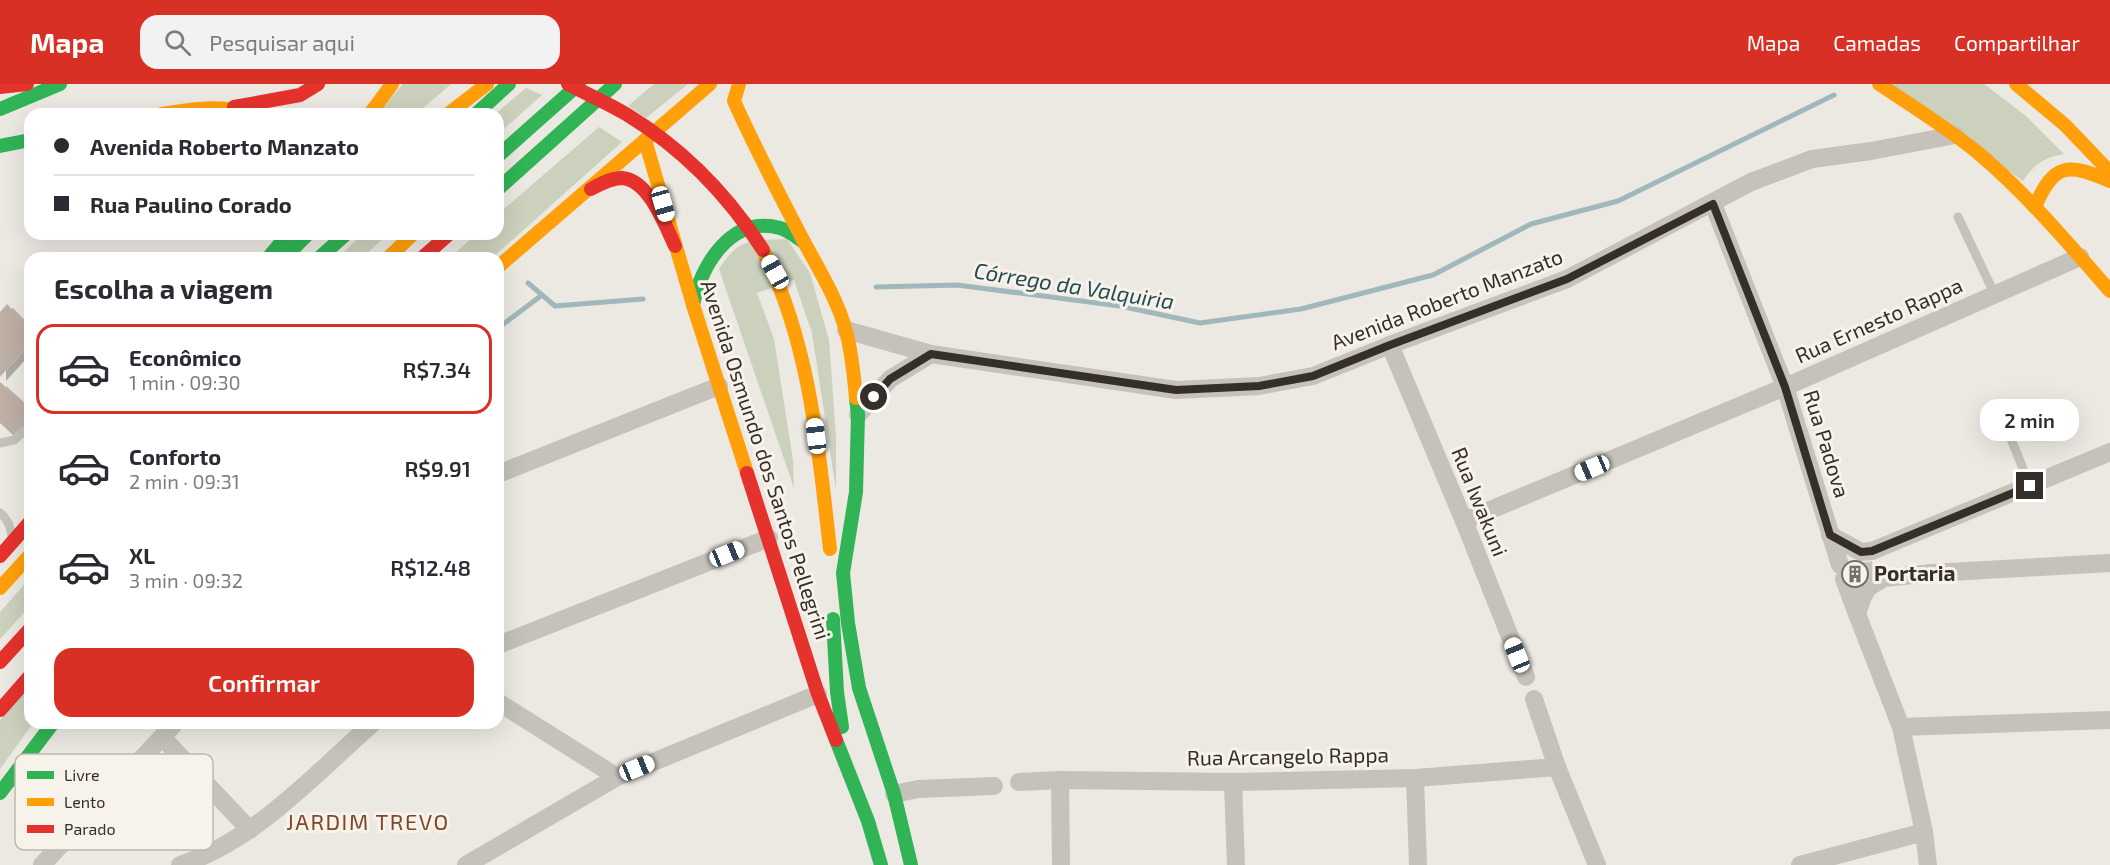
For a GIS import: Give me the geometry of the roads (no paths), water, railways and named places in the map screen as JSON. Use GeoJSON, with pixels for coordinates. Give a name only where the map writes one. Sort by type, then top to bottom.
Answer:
{"type":"FeatureCollection","features":[{"type":"Feature","properties":{"kind":"main road"},"geometry":{"type":"LineString","coordinates":[[0,87],[27,84]]}},
{"type":"Feature","properties":{"kind":"main road"},"geometry":{"type":"LineString","coordinates":[[0,109],[60,84]]}},
{"type":"Feature","properties":{"kind":"main road"},"geometry":{"type":"LineString","coordinates":[[204,108],[234,107],[300,95],[318,84]]}},
{"type":"Feature","properties":{"kind":"main road"},"geometry":{"type":"LineString","coordinates":[[374,108],[392,84]]}},
{"type":"Feature","properties":{"kind":"main road"},"geometry":{"type":"LineString","coordinates":[[456,108],[487,84]]}},
{"type":"Feature","properties":{"kind":"main road"},"geometry":{"type":"LineString","coordinates":[[483,108],[509,84]]}},
{"type":"Feature","properties":{"kind":"main road"},"geometry":{"type":"LineString","coordinates":[[568,84],[630,117],[687,160],[727,200],[759,243],[788,303],[802,351],[814,414],[830,549]]}},
{"type":"Feature","properties":{"kind":"main road"},"geometry":{"type":"LineString","coordinates":[[504,151],[579,84]]}},
{"type":"Feature","properties":{"kind":"main road"},"geometry":{"type":"LineString","coordinates":[[504,184],[615,84]]}},
{"type":"Feature","properties":{"kind":"main road"},"geometry":{"type":"LineString","coordinates":[[504,262],[711,84]]}},
{"type":"Feature","properties":{"kind":"main road","name":"Avenida Osmundo dos Santos Pellegrini"},"geometry":{"type":"LineString","coordinates":[[739,84],[734,101],[804,242],[830,287],[846,330],[854,371],[858,415],[856,492],[843,573],[848,623],[859,688],[894,794],[912,865]]}},
{"type":"Feature","properties":{"kind":"main road"},"geometry":{"type":"LineString","coordinates":[[1879,84],[1955,135],[1995,168],[2035,207],[2110,291]]}},
{"type":"Feature","properties":{"kind":"main road"},"geometry":{"type":"LineString","coordinates":[[2016,84],[2053,113],[2084,142],[2110,172]]}},
{"type":"Feature","properties":{"kind":"main road","name":"Avenida Osmundo dos Santos Pellegrini"},"geometry":{"type":"LineString","coordinates":[[645,140],[693,304],[818,694],[868,821],[881,865]]}},
{"type":"Feature","properties":{"kind":"main road"},"geometry":{"type":"LineString","coordinates":[[0,147],[24,141]]}},
{"type":"Feature","properties":{"kind":"main road"},"geometry":{"type":"LineString","coordinates":[[2035,207],[2048,179],[2062,170],[2073,168],[2083,170],[2110,181]]}},
{"type":"Feature","properties":{"kind":"main road"},"geometry":{"type":"LineString","coordinates":[[582,194],[609,181],[625,178],[638,183],[650,197],[675,246]]}},
{"type":"Feature","properties":{"kind":"main road"},"geometry":{"type":"LineString","coordinates":[[693,304],[703,268],[733,235],[762,226],[781,228],[804,242]]}},
{"type":"Feature","properties":{"kind":"main road"},"geometry":{"type":"LineString","coordinates":[[273,252],[283,240]]}},
{"type":"Feature","properties":{"kind":"main road"},"geometry":{"type":"LineString","coordinates":[[291,252],[302,240]]}},
{"type":"Feature","properties":{"kind":"main road"},"geometry":{"type":"LineString","coordinates":[[326,252],[339,240]]}},
{"type":"Feature","properties":{"kind":"main road"},"geometry":{"type":"LineString","coordinates":[[394,252],[407,240]]}},
{"type":"Feature","properties":{"kind":"main road"},"geometry":{"type":"LineString","coordinates":[[428,252],[442,240]]}},
{"type":"Feature","properties":{"kind":"main road"},"geometry":{"type":"LineString","coordinates":[[0,556],[24,529]]}},
{"type":"Feature","properties":{"kind":"main road","name":"Avenida Osmundo dos Santos Pellegrini"},"geometry":{"type":"LineString","coordinates":[[830,549],[848,623]]}},
{"type":"Feature","properties":{"kind":"main road","name":"Avenida Osmundo dos Santos Pellegrini"},"geometry":{"type":"LineString","coordinates":[[830,549],[837,692],[855,789]]}},
{"type":"Feature","properties":{"kind":"main road"},"geometry":{"type":"LineString","coordinates":[[0,588],[24,562]]}},
{"type":"Feature","properties":{"kind":"main road"},"geometry":{"type":"LineString","coordinates":[[0,662],[24,635]]}},
{"type":"Feature","properties":{"kind":"main road"},"geometry":{"type":"LineString","coordinates":[[0,710],[24,683]]}},
{"type":"Feature","properties":{"kind":"main road"},"geometry":{"type":"LineString","coordinates":[[30,754],[48,729]]}},
{"type":"Feature","properties":{"kind":"main road"},"geometry":{"type":"LineString","coordinates":[[0,793],[15,773]]}},
{"type":"Feature","properties":{"kind":"street","name":"Avenida Roberto Manzato"},"geometry":{"type":"LineString","coordinates":[[846,330],[931,354],[1176,390],[1259,386],[1313,376],[1567,279],[1751,182],[1812,159],[1871,151],[1955,135]]}},
{"type":"Feature","properties":{"kind":"street","name":"Rua Padova"},"geometry":{"type":"LineString","coordinates":[[1713,204],[1785,387],[1842,572],[1901,727],[1924,832],[1928,865]]}},
{"type":"Feature","properties":{"kind":"street","name":"Rua Ernesto Rappa"},"geometry":{"type":"LineString","coordinates":[[1464,521],[1785,387],[2080,257]]}},
{"type":"Feature","properties":{"kind":"street","name":"Rua Iwakuni"},"geometry":{"type":"LineString","coordinates":[[1390,345],[1526,677]]}},
{"type":"Feature","properties":{"kind":"street"},"geometry":{"type":"LineString","coordinates":[[858,415],[890,379],[931,354]]}},
{"type":"Feature","properties":{"kind":"street"},"geometry":{"type":"LineString","coordinates":[[504,472],[719,387]]}},
{"type":"Feature","properties":{"kind":"street"},"geometry":{"type":"LineString","coordinates":[[1857,614],[1868,572],[1881,549],[2110,452]]}},
{"type":"Feature","properties":{"kind":"street"},"geometry":{"type":"LineString","coordinates":[[1830,535],[1868,572],[1932,573],[2110,563]]}},
{"type":"Feature","properties":{"kind":"street"},"geometry":{"type":"LineString","coordinates":[[504,643],[769,538]]}},
{"type":"Feature","properties":{"kind":"street"},"geometry":{"type":"LineString","coordinates":[[466,865],[617,777],[818,694]]}},
{"type":"Feature","properties":{"kind":"street"},"geometry":{"type":"LineString","coordinates":[[1534,699],[1557,767],[1598,865]]}},
{"type":"Feature","properties":{"kind":"street"},"geometry":{"type":"LineString","coordinates":[[504,706],[617,777]]}},
{"type":"Feature","properties":{"kind":"street"},"geometry":{"type":"LineString","coordinates":[[1901,727],[2110,720]]}},
{"type":"Feature","properties":{"kind":"street"},"geometry":{"type":"LineString","coordinates":[[146,754],[169,729]]}},
{"type":"Feature","properties":{"kind":"street"},"geometry":{"type":"LineString","coordinates":[[180,865],[201,858],[250,830],[366,729]]}},
{"type":"Feature","properties":{"kind":"street"},"geometry":{"type":"LineString","coordinates":[[162,737],[178,754]]}},
{"type":"Feature","properties":{"kind":"street","name":"Rua Arcangelo Rappa"},"geometry":{"type":"LineString","coordinates":[[1019,782],[1060,780],[1233,782],[1415,778],[1557,767]]}},
{"type":"Feature","properties":{"kind":"street"},"geometry":{"type":"LineString","coordinates":[[1415,778],[1418,865]]}},
{"type":"Feature","properties":{"kind":"street"},"geometry":{"type":"LineString","coordinates":[[1060,780],[1061,865]]}},
{"type":"Feature","properties":{"kind":"street"},"geometry":{"type":"LineString","coordinates":[[1233,782],[1236,865]]}},
{"type":"Feature","properties":{"kind":"street"},"geometry":{"type":"LineString","coordinates":[[894,794],[918,789],[994,786]]}},
{"type":"Feature","properties":{"kind":"street"},"geometry":{"type":"LineString","coordinates":[[213,791],[250,830]]}},
{"type":"Feature","properties":{"kind":"street"},"geometry":{"type":"LineString","coordinates":[[1800,865],[1924,832]]}},
{"type":"Feature","properties":{"kind":"street"},"geometry":{"type":"LineString","coordinates":[[42,865],[56,850]]}},
{"type":"Feature","properties":{"kind":"lane"},"geometry":{"type":"LineString","coordinates":[[1959,217],[1995,294]]}},
{"type":"Feature","properties":{"kind":"lane"},"geometry":{"type":"LineString","coordinates":[[2001,414],[2030,486]]}},
{"type":"Feature","properties":{"kind":"lane"},"geometry":{"type":"LineString","coordinates":[[0,443],[14,440],[24,431]]}},
{"type":"Feature","properties":{"kind":"lane"},"geometry":{"type":"LineString","coordinates":[[0,513],[5,517],[11,530],[12,543]]}},
{"type":"Feature","properties":{"kind":"waterway","name":"Córrego da Valquiria"},"geometry":{"type":"LineString","coordinates":[[876,287],[957,285],[1120,306],[1200,323],[1301,309],[1433,275],[1531,224],[1618,201],[1834,95]]}},
{"type":"Feature","properties":{"kind":"waterway","name":"Córrego da Valquiria"},"geometry":{"type":"LineString","coordinates":[[528,283],[555,306],[643,299]]}},
{"type":"Feature","properties":{"kind":"waterway"},"geometry":{"type":"LineString","coordinates":[[504,324],[542,295]]}},
{"type":"Feature","properties":{"kind":"tunnel"},"geometry":{"type":"LineString","coordinates":[[1863,563],[1866,578]]}},
{"type":"Feature","properties":{"kind":"place","name":"Portaria"},"geometry":{"type":"Point","coordinates":[1855,574]}},
{"type":"Feature","properties":{"kind":"district","name":"JARDIM TREVO"},"geometry":{"type":"Point","coordinates":[368,822]}}]}
